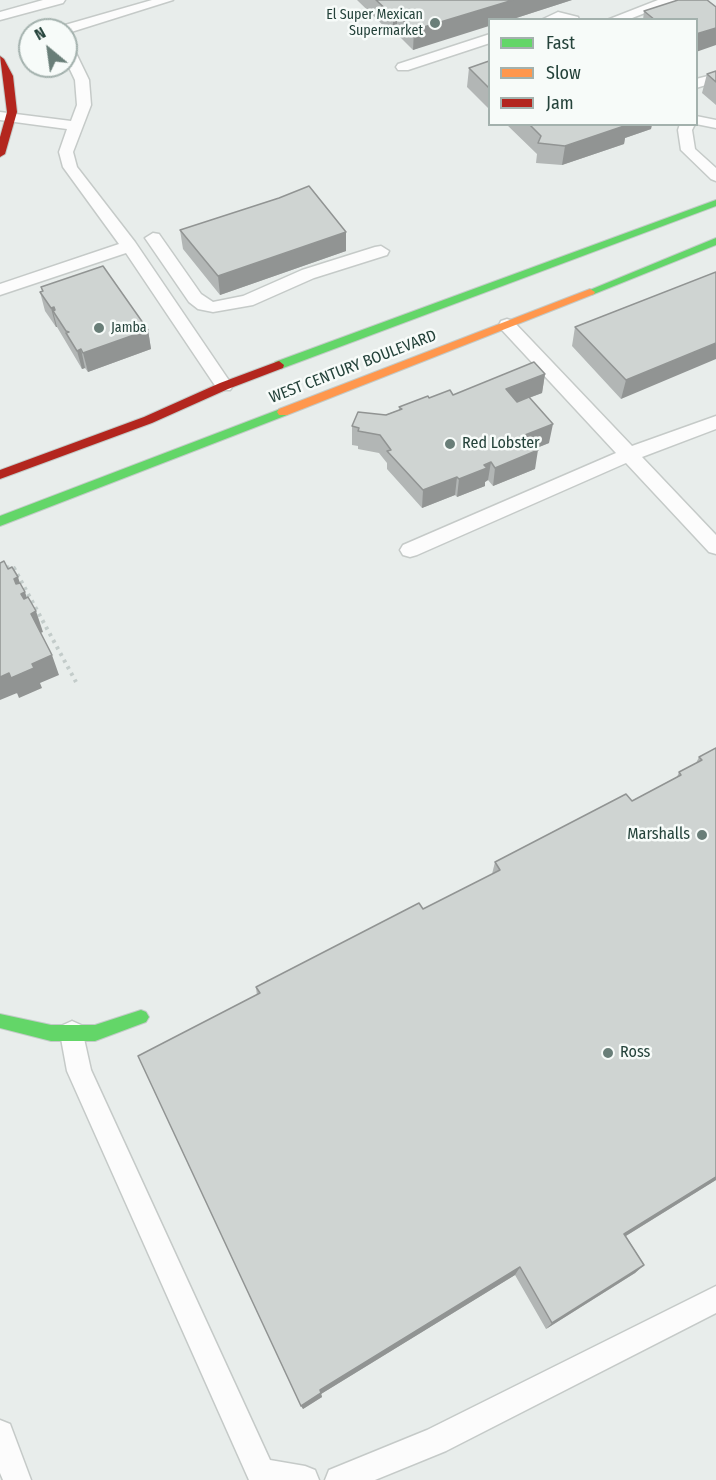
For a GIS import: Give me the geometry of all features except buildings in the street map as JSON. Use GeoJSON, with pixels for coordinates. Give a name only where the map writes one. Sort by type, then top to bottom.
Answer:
{"type":"FeatureCollection","features":[{"type":"Feature","properties":{"kind":"main road"},"geometry":{"type":"LineString","coordinates":[[0,59],[8,76],[6,117],[0,154]]}},
{"type":"Feature","properties":{"kind":"main road","name":"WEST CENTURY BOULEVARD"},"geometry":{"type":"LineString","coordinates":[[0,475],[147,420],[224,386],[716,203]]}},
{"type":"Feature","properties":{"kind":"main road","name":"WEST CENTURY BOULEVARD"},"geometry":{"type":"LineString","coordinates":[[0,521],[507,326],[716,241]]}},
{"type":"Feature","properties":{"kind":"main road"},"geometry":{"type":"LineString","coordinates":[[0,1021],[51,1033],[96,1033],[141,1017]]}},
{"type":"Feature","properties":{"kind":"lane"},"geometry":{"type":"LineString","coordinates":[[0,16],[58,0]]}},
{"type":"Feature","properties":{"kind":"lane"},"geometry":{"type":"LineString","coordinates":[[78,26],[166,0]]}},
{"type":"Feature","properties":{"kind":"lane"},"geometry":{"type":"LineString","coordinates":[[619,18],[671,0]]}},
{"type":"Feature","properties":{"kind":"lane"},"geometry":{"type":"LineString","coordinates":[[403,67],[488,39]]}},
{"type":"Feature","properties":{"kind":"lane"},"geometry":{"type":"LineString","coordinates":[[459,48],[488,56]]}},
{"type":"Feature","properties":{"kind":"lane"},"geometry":{"type":"LineString","coordinates":[[78,72],[82,80],[84,105],[66,152],[70,167],[129,246],[224,386]]}},
{"type":"Feature","properties":{"kind":"lane"},"geometry":{"type":"LineString","coordinates":[[698,83],[716,78]]}},
{"type":"Feature","properties":{"kind":"lane"},"geometry":{"type":"LineString","coordinates":[[6,117],[76,126]]}},
{"type":"Feature","properties":{"kind":"lane"},"geometry":{"type":"LineString","coordinates":[[698,125],[716,124]]}},
{"type":"Feature","properties":{"kind":"lane"},"geometry":{"type":"LineString","coordinates":[[686,126],[688,150],[716,176]]}},
{"type":"Feature","properties":{"kind":"lane"},"geometry":{"type":"LineString","coordinates":[[153,238],[195,298],[204,305],[213,307],[247,301],[308,274],[381,251]]}},
{"type":"Feature","properties":{"kind":"lane"},"geometry":{"type":"LineString","coordinates":[[0,290],[129,246]]}},
{"type":"Feature","properties":{"kind":"lane"},"geometry":{"type":"LineString","coordinates":[[507,326],[716,547]]}},
{"type":"Feature","properties":{"kind":"lane"},"geometry":{"type":"LineString","coordinates":[[411,550],[628,454],[716,422]]}},
{"type":"Feature","properties":{"kind":"lane"},"geometry":{"type":"LineString","coordinates":[[72,1033],[79,1071],[261,1473],[305,1480]]}},
{"type":"Feature","properties":{"kind":"lane"},"geometry":{"type":"LineString","coordinates":[[339,1480],[436,1441],[716,1299]]}},
{"type":"Feature","properties":{"kind":"lane"},"geometry":{"type":"LineString","coordinates":[[0,1434],[17,1480]]}},
{"type":"Feature","properties":{"kind":"path"},"geometry":{"type":"LineString","coordinates":[[0,571],[5,567],[14,568],[76,681]]}},
{"type":"Feature","properties":{"kind":"traffic: fast"},"geometry":{"type":"LineString","coordinates":[[279,365],[716,203]]}},
{"type":"Feature","properties":{"kind":"traffic: fast"},"geometry":{"type":"LineString","coordinates":[[590,292],[716,241]]}},
{"type":"Feature","properties":{"kind":"traffic: fast"},"geometry":{"type":"LineString","coordinates":[[0,521],[283,412]]}},
{"type":"Feature","properties":{"kind":"traffic: fast"},"geometry":{"type":"LineString","coordinates":[[0,1021],[51,1033],[95,1033],[141,1017]]}},
{"type":"Feature","properties":{"kind":"traffic: slow"},"geometry":{"type":"LineString","coordinates":[[283,412],[590,292]]}},
{"type":"Feature","properties":{"kind":"traffic: jam"},"geometry":{"type":"LineString","coordinates":[[0,59],[8,76],[12,112],[0,154]]}},
{"type":"Feature","properties":{"kind":"traffic: jam"},"geometry":{"type":"LineString","coordinates":[[0,475],[148,420],[224,386],[279,365]]}},
{"type":"Feature","properties":{"kind":"place","name":"El Super Mexican Supermarket"},"geometry":{"type":"Point","coordinates":[435,23]}},
{"type":"Feature","properties":{"kind":"place","name":"Jamba"},"geometry":{"type":"Point","coordinates":[99,328]}},
{"type":"Feature","properties":{"kind":"place","name":"Red Lobster"},"geometry":{"type":"Point","coordinates":[450,444]}},
{"type":"Feature","properties":{"kind":"place","name":"Marshalls"},"geometry":{"type":"Point","coordinates":[702,835]}},
{"type":"Feature","properties":{"kind":"place","name":"Ross"},"geometry":{"type":"Point","coordinates":[608,1053]}}]}
